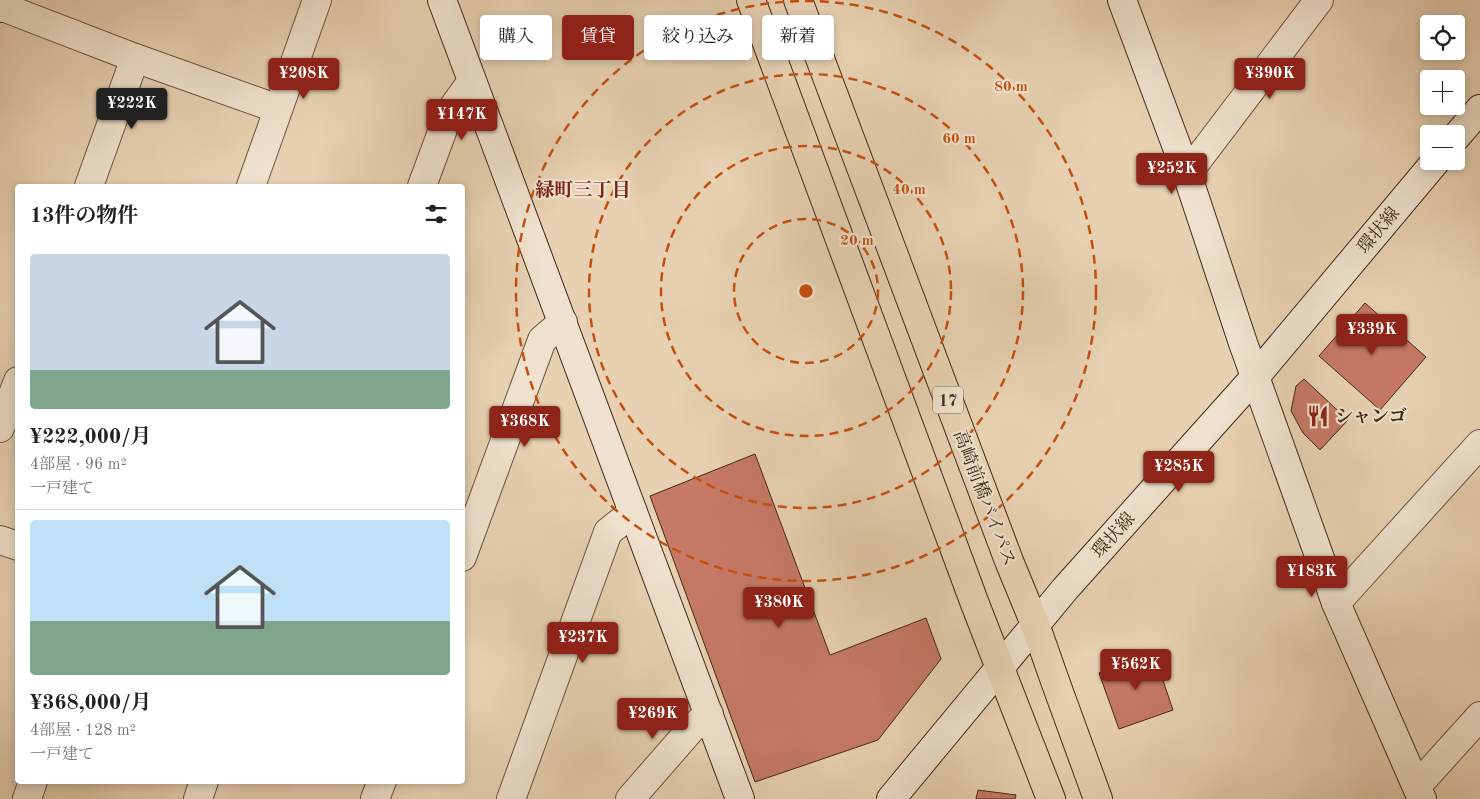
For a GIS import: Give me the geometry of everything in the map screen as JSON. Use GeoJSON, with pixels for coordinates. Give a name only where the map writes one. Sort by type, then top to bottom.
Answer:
{"type":"FeatureCollection","features":[{"type":"Feature","properties":{"kind":"highway"},"geometry":{"type":"LineString","coordinates":[[751,0],[999,668],[1021,719],[1051,799]]}},
{"type":"Feature","properties":{"kind":"highway","name":"高崎前橋バイパス"},"geometry":{"type":"LineString","coordinates":[[798,0],[1002,543],[1035,624],[1098,799]]}},
{"type":"Feature","properties":{"kind":"street"},"geometry":{"type":"LineString","coordinates":[[251,184],[317,0]]}},
{"type":"Feature","properties":{"kind":"street"},"geometry":{"type":"LineString","coordinates":[[442,0],[740,799]]}},
{"type":"Feature","properties":{"kind":"street"},"geometry":{"type":"LineString","coordinates":[[1122,0],[1187,174],[1255,376],[1336,603],[1419,792],[1480,716]]}},
{"type":"Feature","properties":{"kind":"street"},"geometry":{"type":"LineString","coordinates":[[1187,174],[1319,0]]}},
{"type":"Feature","properties":{"kind":"street"},"geometry":{"type":"LineString","coordinates":[[2,8],[278,109]]}},
{"type":"Feature","properties":{"kind":"street"},"geometry":{"type":"LineString","coordinates":[[90,184],[135,58]]}},
{"type":"Feature","properties":{"kind":"street"},"geometry":{"type":"LineString","coordinates":[[423,184],[449,113],[472,81]]}},
{"type":"Feature","properties":{"kind":"street"},"geometry":{"type":"LineString","coordinates":[[1465,126],[1480,109]]}},
{"type":"Feature","properties":{"kind":"street","name":"環状線"},"geometry":{"type":"LineString","coordinates":[[891,799],[1035,624],[1255,376],[1428,170]]}},
{"type":"Feature","properties":{"kind":"street"},"geometry":{"type":"LineString","coordinates":[[465,549],[542,340],[563,322]]}},
{"type":"Feature","properties":{"kind":"street"},"geometry":{"type":"LineString","coordinates":[[0,428],[15,389]]}},
{"type":"Feature","properties":{"kind":"street"},"geometry":{"type":"LineString","coordinates":[[1336,603],[1480,444]]}},
{"type":"Feature","properties":{"kind":"street"},"geometry":{"type":"LineString","coordinates":[[511,799],[608,532],[633,512]]}},
{"type":"Feature","properties":{"kind":"street"},"geometry":{"type":"LineString","coordinates":[[0,540],[15,545]]}},
{"type":"Feature","properties":{"kind":"street"},"geometry":{"type":"LineString","coordinates":[[630,799],[692,728],[708,714]]}},
{"type":"Feature","properties":{"kind":"street"},"geometry":{"type":"LineString","coordinates":[[27,799],[32,784]]}},
{"type":"Feature","properties":{"kind":"street"},"geometry":{"type":"LineString","coordinates":[[198,799],[203,784]]}},
{"type":"Feature","properties":{"kind":"street"},"geometry":{"type":"LineString","coordinates":[[375,799],[381,784]]}},
{"type":"Feature","properties":{"kind":"building"},"geometry":{"type":"Polygon","coordinates":[[[1365,303],[1426,357],[1380,410],[1319,356],[1365,303]]]}},
{"type":"Feature","properties":{"kind":"building","name":"シャンゴ"},"geometry":{"type":"Polygon","coordinates":[[[1304,379],[1348,420],[1320,450],[1303,433],[1291,411],[1296,386],[1304,379]]]}},
{"type":"Feature","properties":{"kind":"building"},"geometry":{"type":"Polygon","coordinates":[[[755,454],[830,655],[926,618],[941,659],[878,740],[755,782],[650,496],[755,454]]]}},
{"type":"Feature","properties":{"kind":"building"},"geometry":{"type":"Polygon","coordinates":[[[1154,654],[1173,710],[1119,729],[1099,673],[1154,654]]]}},
{"type":"Feature","properties":{"kind":"building"},"geometry":{"type":"Polygon","coordinates":[[[978,790],[1016,795],[1015,799],[976,799],[978,790]]]}},
{"type":"Feature","properties":{"kind":"place","name":"シャンゴ"},"geometry":{"type":"Point","coordinates":[1318,416]}},
{"type":"Feature","properties":{"kind":"district","name":"緑町三丁目"},"geometry":{"type":"Point","coordinates":[583,189]}}]}
